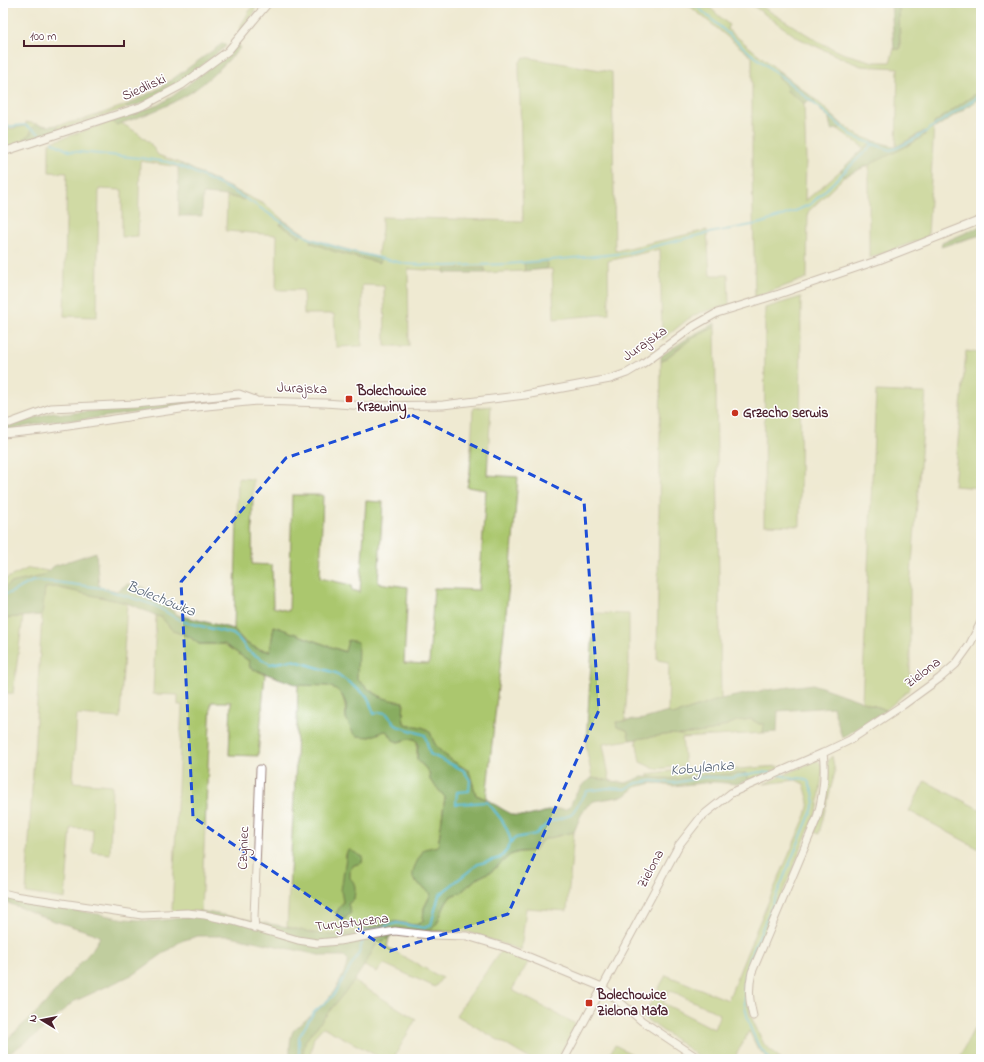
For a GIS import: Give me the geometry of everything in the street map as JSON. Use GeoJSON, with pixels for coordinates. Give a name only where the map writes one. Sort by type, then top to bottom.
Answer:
{"type":"FeatureCollection","features":[{"type":"Feature","properties":{"kind":"street","name":"Siedliski"},"geometry":{"type":"LineString","coordinates":[[3,152],[143,106],[182,85],[228,51],[268,3]]}},
{"type":"Feature","properties":{"kind":"street","name":"Jurajska"},"geometry":{"type":"LineString","coordinates":[[3,434],[42,430],[162,412],[257,401],[366,406],[443,405],[524,395],[610,379],[627,373],[642,364],[694,326],[717,313],[865,265],[981,220]]}},
{"type":"Feature","properties":{"kind":"street","name":"Jurajska"},"geometry":{"type":"LineString","coordinates":[[3,423],[10,423],[51,408],[135,404],[239,394],[257,401]]}},
{"type":"Feature","properties":{"kind":"street","name":"Zielona"},"geometry":{"type":"LineString","coordinates":[[564,1059],[679,844],[701,817],[731,793],[823,753],[858,735],[940,678],[956,664],[969,646],[981,622]]}},
{"type":"Feature","properties":{"kind":"street"},"geometry":{"type":"LineString","coordinates":[[753,1016],[749,997],[749,985],[752,972],[817,818],[825,775],[823,753]]}},
{"type":"Feature","properties":{"kind":"street","name":"Czyniec"},"geometry":{"type":"LineString","coordinates":[[254,928],[260,769]]}},
{"type":"Feature","properties":{"kind":"street","name":"Turystyczna"},"geometry":{"type":"LineString","coordinates":[[3,893],[142,915],[188,913],[205,915],[233,921],[298,940],[316,943],[339,941],[395,930],[429,935],[467,936],[507,948],[602,987],[642,1021],[700,1059]]}},
{"type":"Feature","properties":{"kind":"highlighted area"},"geometry":{"type":"Polygon","coordinates":[[[412,415],[584,501],[599,710],[508,914],[390,951],[193,817],[181,582],[286,458],[412,415]]]}},
{"type":"Feature","properties":{"kind":"green space"},"geometry":{"type":"Polygon","coordinates":[[[254,3],[259,3],[254,10],[255,12],[241,31],[239,29],[254,3]]]}},
{"type":"Feature","properties":{"kind":"green space"},"geometry":{"type":"Polygon","coordinates":[[[686,3],[705,3],[729,25],[727,29],[779,71],[776,75],[786,86],[787,91],[804,103],[806,159],[805,201],[841,170],[844,177],[808,212],[807,278],[755,297],[752,170],[752,57],[686,3]]]}},
{"type":"Feature","properties":{"kind":"green space"},"geometry":{"type":"Polygon","coordinates":[[[749,3],[756,3],[821,43],[842,53],[874,62],[890,62],[894,49],[900,49],[899,3],[981,3],[981,90],[934,123],[928,237],[869,258],[869,164],[919,139],[924,131],[896,147],[898,68],[861,66],[846,60],[798,38],[749,3]]]}},
{"type":"Feature","properties":{"kind":"green space"},"geometry":{"type":"Polygon","coordinates":[[[891,3],[899,3],[900,49],[894,49],[891,3]]]}},
{"type":"Feature","properties":{"kind":"green space"},"geometry":{"type":"Polygon","coordinates":[[[223,43],[226,46],[180,83],[155,98],[127,108],[126,105],[160,88],[223,43]]]}},
{"type":"Feature","properties":{"kind":"green space"},"geometry":{"type":"Polygon","coordinates":[[[237,45],[241,47],[210,78],[190,93],[135,119],[116,125],[112,121],[158,105],[173,96],[237,45]]]}},
{"type":"Feature","properties":{"kind":"green space"},"geometry":{"type":"Polygon","coordinates":[[[524,57],[612,72],[615,251],[707,230],[710,275],[728,275],[729,305],[699,313],[688,319],[662,340],[660,249],[608,261],[609,314],[554,319],[552,269],[547,269],[547,261],[525,263],[525,271],[485,273],[485,268],[445,270],[445,273],[443,271],[408,269],[409,346],[385,346],[384,286],[362,285],[362,346],[336,347],[334,314],[304,314],[303,290],[276,290],[277,235],[226,231],[227,196],[244,200],[245,195],[266,205],[283,220],[280,225],[300,237],[302,232],[311,239],[310,242],[333,251],[361,259],[380,259],[377,258],[382,229],[382,217],[523,221],[519,63],[524,57]]]}},
{"type":"Feature","properties":{"kind":"green space"},"geometry":{"type":"Polygon","coordinates":[[[779,71],[816,100],[814,104],[809,101],[804,103],[787,91],[786,86],[776,75],[779,71]]]}},
{"type":"Feature","properties":{"kind":"green space"},"geometry":{"type":"Polygon","coordinates":[[[981,90],[981,98],[935,128],[934,123],[981,90]]]}},
{"type":"Feature","properties":{"kind":"green space"},"geometry":{"type":"Polygon","coordinates":[[[816,100],[833,116],[829,119],[814,104],[816,100]]]}},
{"type":"Feature","properties":{"kind":"green space"},"geometry":{"type":"Polygon","coordinates":[[[126,105],[127,108],[58,130],[57,125],[82,120],[126,105]]]}},
{"type":"Feature","properties":{"kind":"green space"},"geometry":{"type":"Polygon","coordinates":[[[833,116],[843,125],[838,129],[831,130],[829,119],[833,116]]]}},
{"type":"Feature","properties":{"kind":"green space"},"geometry":{"type":"Polygon","coordinates":[[[112,121],[116,125],[121,123],[138,133],[150,143],[158,155],[182,164],[178,167],[140,161],[138,236],[122,237],[122,190],[99,189],[97,317],[64,316],[67,173],[49,172],[49,143],[112,121]]]}},
{"type":"Feature","properties":{"kind":"green space"},"geometry":{"type":"Polygon","coordinates":[[[26,122],[37,124],[31,129],[31,133],[24,138],[25,141],[3,148],[3,130],[26,126],[26,122]]]}},
{"type":"Feature","properties":{"kind":"green space"},"geometry":{"type":"Polygon","coordinates":[[[37,124],[48,126],[57,125],[58,130],[25,141],[24,138],[31,133],[31,130],[37,124]]]}},
{"type":"Feature","properties":{"kind":"green space"},"geometry":{"type":"Polygon","coordinates":[[[843,125],[859,136],[874,141],[864,148],[838,129],[843,125]]]}},
{"type":"Feature","properties":{"kind":"green space"},"geometry":{"type":"Polygon","coordinates":[[[925,131],[925,135],[906,147],[844,177],[841,170],[864,148],[874,141],[896,147],[925,131]]]}},
{"type":"Feature","properties":{"kind":"green space"},"geometry":{"type":"Polygon","coordinates":[[[182,164],[245,195],[244,200],[227,196],[203,194],[202,216],[179,216],[178,167],[182,164]]]}},
{"type":"Feature","properties":{"kind":"green space"},"geometry":{"type":"Polygon","coordinates":[[[283,220],[302,232],[300,237],[280,225],[283,220]]]}},
{"type":"Feature","properties":{"kind":"green space"},"geometry":{"type":"Polygon","coordinates":[[[981,226],[981,235],[941,247],[942,243],[981,226]]]}},
{"type":"Feature","properties":{"kind":"green space"},"geometry":{"type":"Polygon","coordinates":[[[311,239],[380,259],[380,263],[333,251],[310,242],[311,239]]]}},
{"type":"Feature","properties":{"kind":"green space"},"geometry":{"type":"Polygon","coordinates":[[[547,261],[547,269],[525,271],[524,263],[547,261]]]}},
{"type":"Feature","properties":{"kind":"green space"},"geometry":{"type":"Polygon","coordinates":[[[485,268],[485,273],[445,273],[445,269],[485,268]]]}},
{"type":"Feature","properties":{"kind":"green space"},"geometry":{"type":"Polygon","coordinates":[[[801,297],[800,526],[764,525],[765,308],[801,297]]]}},
{"type":"Feature","properties":{"kind":"green space"},"geometry":{"type":"Polygon","coordinates":[[[715,323],[715,327],[691,339],[661,362],[661,356],[691,336],[715,323]]]}},
{"type":"Feature","properties":{"kind":"green space"},"geometry":{"type":"Polygon","coordinates":[[[715,327],[721,699],[673,715],[668,712],[669,662],[657,660],[661,362],[691,339],[715,327]]]}},
{"type":"Feature","properties":{"kind":"green space"},"geometry":{"type":"Polygon","coordinates":[[[966,351],[981,353],[981,488],[954,486],[966,351]]]}},
{"type":"Feature","properties":{"kind":"green space"},"geometry":{"type":"Polygon","coordinates":[[[876,391],[926,393],[910,588],[910,689],[886,710],[862,701],[876,391]]]}},
{"type":"Feature","properties":{"kind":"green space"},"geometry":{"type":"Polygon","coordinates":[[[240,396],[244,400],[81,420],[52,421],[3,431],[3,425],[12,425],[53,412],[63,414],[240,396]]]}},
{"type":"Feature","properties":{"kind":"green space"},"geometry":{"type":"Polygon","coordinates":[[[491,406],[487,475],[518,477],[511,566],[486,799],[476,795],[469,771],[442,752],[433,741],[428,730],[404,723],[404,702],[389,701],[369,690],[357,679],[346,652],[274,627],[270,651],[258,649],[245,642],[234,629],[238,478],[253,479],[252,564],[272,565],[273,607],[289,611],[292,495],[323,495],[320,578],[351,585],[352,590],[360,592],[366,501],[383,502],[378,583],[408,587],[404,663],[429,664],[434,588],[479,590],[486,490],[467,487],[470,472],[473,408],[491,406]]]}},
{"type":"Feature","properties":{"kind":"green space"},"geometry":{"type":"Polygon","coordinates":[[[96,552],[99,587],[117,591],[127,584],[144,587],[148,598],[167,606],[178,615],[234,629],[244,642],[260,650],[270,651],[274,626],[345,652],[348,640],[358,642],[357,679],[368,689],[384,698],[404,702],[404,723],[428,730],[433,741],[442,752],[469,771],[476,795],[486,799],[512,815],[528,816],[556,809],[566,809],[570,806],[575,795],[584,783],[592,778],[626,783],[642,777],[678,779],[690,776],[747,773],[749,780],[737,784],[714,782],[673,786],[652,783],[636,787],[625,796],[594,801],[587,806],[581,815],[574,832],[545,839],[541,841],[535,851],[519,852],[510,855],[492,871],[476,879],[461,892],[451,896],[446,903],[437,923],[430,931],[413,931],[393,934],[389,938],[377,943],[354,981],[305,1041],[302,1059],[290,1059],[290,1041],[293,1031],[318,1010],[330,997],[343,976],[348,960],[344,956],[323,956],[230,936],[198,936],[181,941],[136,973],[73,1002],[43,1030],[3,1059],[3,1043],[39,1010],[92,950],[100,937],[93,933],[51,920],[3,901],[3,894],[18,900],[126,919],[155,921],[191,917],[201,911],[314,933],[332,935],[348,934],[393,921],[414,925],[419,924],[423,921],[424,908],[431,894],[416,882],[413,875],[417,861],[424,849],[438,846],[445,797],[430,780],[429,772],[417,759],[418,743],[415,739],[408,739],[398,742],[393,740],[388,732],[385,731],[370,737],[357,736],[353,733],[346,718],[346,704],[342,695],[336,689],[328,686],[298,685],[250,668],[249,661],[224,644],[199,644],[190,637],[173,631],[162,618],[127,603],[55,587],[45,588],[42,615],[3,619],[3,589],[11,583],[43,576],[54,566],[96,552]]]}},
{"type":"Feature","properties":{"kind":"green space"},"geometry":{"type":"Polygon","coordinates":[[[29,568],[49,571],[43,576],[11,583],[3,589],[3,580],[29,568]]]}},
{"type":"Feature","properties":{"kind":"green space"},"geometry":{"type":"Polygon","coordinates":[[[55,587],[127,603],[120,718],[77,715],[73,782],[112,785],[110,854],[92,852],[93,829],[71,828],[65,899],[26,893],[42,615],[45,588],[55,587]]]}},
{"type":"Feature","properties":{"kind":"green space"},"geometry":{"type":"Polygon","coordinates":[[[594,613],[629,614],[629,660],[625,721],[616,722],[617,727],[627,730],[630,740],[603,744],[610,781],[592,778],[586,746],[594,613]]]}},
{"type":"Feature","properties":{"kind":"green space"},"geometry":{"type":"Polygon","coordinates":[[[156,615],[162,618],[173,631],[190,637],[199,644],[224,644],[249,661],[250,668],[265,674],[258,756],[229,755],[231,702],[211,702],[201,911],[176,912],[172,910],[182,705],[178,705],[178,695],[153,694],[156,615]]]}},
{"type":"Feature","properties":{"kind":"green space"},"geometry":{"type":"Polygon","coordinates":[[[23,617],[13,694],[3,692],[3,619],[23,617]]]}},
{"type":"Feature","properties":{"kind":"green space"},"geometry":{"type":"Polygon","coordinates":[[[813,684],[886,710],[842,738],[833,707],[778,711],[777,732],[763,733],[764,724],[759,724],[751,719],[737,721],[712,731],[681,735],[671,734],[630,740],[627,730],[617,727],[616,722],[644,719],[668,712],[673,715],[721,699],[760,691],[813,684]]]}},
{"type":"Feature","properties":{"kind":"green space"},"geometry":{"type":"Polygon","coordinates":[[[298,685],[326,686],[339,691],[343,697],[346,718],[370,737],[386,731],[394,740],[398,742],[413,738],[417,741],[417,759],[429,772],[430,780],[445,797],[438,846],[414,881],[426,888],[431,894],[424,908],[423,921],[414,925],[393,921],[348,934],[332,935],[287,927],[296,762],[298,685]],[[346,854],[343,902],[335,915],[348,904],[350,869],[354,865],[362,862],[363,857],[346,854]]]}},
{"type":"Feature","properties":{"kind":"green space"},"geometry":{"type":"Polygon","coordinates":[[[751,719],[759,724],[764,724],[763,733],[682,738],[685,766],[655,769],[640,762],[636,739],[671,734],[681,735],[712,731],[737,721],[751,719]]]}},
{"type":"Feature","properties":{"kind":"green space"},"geometry":{"type":"Polygon","coordinates":[[[832,756],[835,772],[819,834],[815,832],[821,810],[828,761],[832,756]]]}},
{"type":"Feature","properties":{"kind":"green space"},"geometry":{"type":"Polygon","coordinates":[[[817,760],[823,766],[818,808],[750,971],[750,1013],[764,1044],[781,1059],[768,1059],[758,1049],[749,1031],[734,1059],[703,1059],[643,1017],[666,975],[728,1000],[757,928],[806,815],[809,802],[804,784],[796,780],[764,784],[817,760]],[[669,990],[663,1003],[714,1029],[720,1014],[669,990]]]}},
{"type":"Feature","properties":{"kind":"green space"},"geometry":{"type":"Polygon","coordinates":[[[779,766],[779,768],[749,780],[746,773],[690,776],[678,779],[648,777],[648,774],[677,770],[711,771],[779,766]]]}},
{"type":"Feature","properties":{"kind":"green space"},"geometry":{"type":"Polygon","coordinates":[[[925,781],[981,810],[981,850],[909,811],[925,781]]]}},
{"type":"Feature","properties":{"kind":"green space"},"geometry":{"type":"Polygon","coordinates":[[[574,832],[567,911],[526,908],[521,950],[468,932],[430,931],[437,923],[446,903],[451,896],[461,892],[476,879],[492,871],[510,855],[519,852],[535,851],[541,841],[574,832]]]}},
{"type":"Feature","properties":{"kind":"green space"},"geometry":{"type":"Polygon","coordinates":[[[350,850],[363,857],[362,863],[354,865],[350,870],[350,878],[354,883],[355,888],[354,899],[348,904],[351,913],[342,921],[337,921],[335,915],[343,902],[341,890],[347,851],[350,850]]]}},
{"type":"Feature","properties":{"kind":"green space"},"geometry":{"type":"Polygon","coordinates":[[[389,938],[387,947],[442,978],[435,987],[384,964],[377,972],[364,966],[377,943],[389,938]]]}},
{"type":"Feature","properties":{"kind":"green space"},"geometry":{"type":"Polygon","coordinates":[[[502,949],[529,961],[512,990],[576,1024],[558,1059],[530,1059],[456,1015],[502,949]]]}},
{"type":"Feature","properties":{"kind":"green space"},"geometry":{"type":"Polygon","coordinates":[[[354,981],[416,1019],[393,1059],[383,1059],[323,1027],[314,1037],[309,1059],[302,1059],[305,1041],[354,981]]]}},
{"type":"Feature","properties":{"kind":"green space"},"geometry":{"type":"Polygon","coordinates":[[[974,1029],[981,1032],[981,1059],[958,1059],[974,1029]]]}},
{"type":"Feature","properties":{"kind":"green space"},"geometry":{"type":"Polygon","coordinates":[[[615,1045],[641,1059],[607,1059],[615,1045]]]}},
{"type":"Feature","properties":{"kind":"waterway"},"geometry":{"type":"LineString","coordinates":[[693,3],[749,52],[787,81],[854,137],[890,150],[913,140],[981,95]]}},
{"type":"Feature","properties":{"kind":"waterway"},"geometry":{"type":"LineString","coordinates":[[3,127],[25,125],[40,134]]}},
{"type":"Feature","properties":{"kind":"waterway"},"geometry":{"type":"LineString","coordinates":[[52,142],[69,151],[168,162],[187,169],[227,188],[309,238],[342,249],[406,264],[446,266],[508,264],[627,253],[704,234],[762,223],[811,204],[873,144]]}},
{"type":"Feature","properties":{"kind":"waterway","name":"Bolechówka"},"geometry":{"type":"LineString","coordinates":[[3,595],[33,581],[55,582],[102,588],[154,605],[181,621],[233,634],[240,640],[248,651],[270,664],[292,660],[336,673],[367,696],[374,714],[379,712],[386,713],[397,726],[425,735],[430,754],[463,770],[470,780],[469,791],[457,792],[456,804],[487,802],[505,825],[511,842]]}},
{"type":"Feature","properties":{"kind":"waterway","name":"Kobylanka"},"geometry":{"type":"LineString","coordinates":[[364,933],[397,923],[424,928],[431,925],[439,895],[478,864],[500,858],[515,838],[536,834],[549,822],[571,815],[587,791],[608,788],[625,789],[637,783],[652,781],[674,783],[704,777],[731,778],[759,772],[772,773]]}},
{"type":"Feature","properties":{"kind":"waterway","name":"Kobylanka"},"geometry":{"type":"LineString","coordinates":[[770,1059],[759,1047],[750,1027],[745,1007],[744,988],[747,965],[815,803],[813,792],[808,781],[800,778],[794,779],[778,774]]}},
{"type":"Feature","properties":{"kind":"waterway","name":"Kobylanka"},"geometry":{"type":"LineString","coordinates":[[299,1059],[299,1037],[314,1012],[333,996],[359,953],[363,940]]}},
{"type":"Feature","properties":{"kind":"place","name":"Bolechowice Krzewiny"},"geometry":{"type":"Point","coordinates":[349,399]}},
{"type":"Feature","properties":{"kind":"place","name":"Grzecho serwis"},"geometry":{"type":"Point","coordinates":[735,413]}},
{"type":"Feature","properties":{"kind":"place","name":"Bolechowice Zielona Mała"},"geometry":{"type":"Point","coordinates":[589,1003]}}]}
